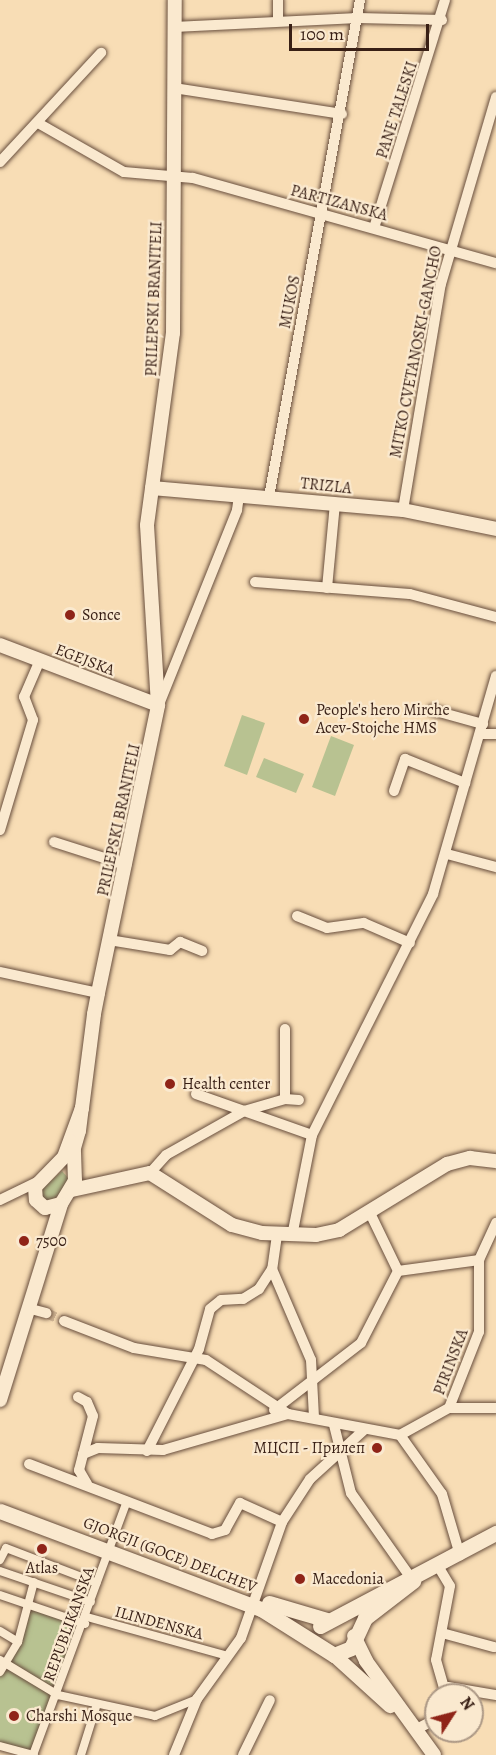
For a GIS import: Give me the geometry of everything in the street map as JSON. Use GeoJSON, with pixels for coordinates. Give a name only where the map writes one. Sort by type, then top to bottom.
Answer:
{"type":"FeatureCollection","features":[{"type":"Feature","properties":{"kind":"main road","name":"GJORGJI (GOCE) DELCHEV"},"geometry":{"type":"LineString","coordinates":[[0,1501],[111,1547],[252,1601],[333,1619]]}},
{"type":"Feature","properties":{"kind":"main road","name":"GJORGJI (GOCE) DELCHEV"},"geometry":{"type":"LineString","coordinates":[[0,1510],[111,1547]]}},
{"type":"Feature","properties":{"kind":"main road"},"geometry":{"type":"LineString","coordinates":[[413,1581],[366,1618],[354,1636],[351,1648],[334,1655],[320,1646],[318,1628],[413,1581],[496,1533]]}},
{"type":"Feature","properties":{"kind":"main road","name":"GJORGJI (GOCE) DELCHEV"},"geometry":{"type":"LineString","coordinates":[[252,1601],[291,1623],[320,1646]]}},
{"type":"Feature","properties":{"kind":"main road"},"geometry":{"type":"LineString","coordinates":[[333,1619],[350,1624],[354,1636]]}},
{"type":"Feature","properties":{"kind":"street","name":"PRILEPSKI BRANITELI"},"geometry":{"type":"LineString","coordinates":[[158,705],[148,594],[152,488],[173,333],[175,0]]}},
{"type":"Feature","properties":{"kind":"street"},"geometry":{"type":"LineString","coordinates":[[278,0],[278,21]]}},
{"type":"Feature","properties":{"kind":"street","name":"MUKOS"},"geometry":{"type":"LineString","coordinates":[[269,497],[342,114],[360,0]]}},
{"type":"Feature","properties":{"kind":"street","name":"PANE TALESKI"},"geometry":{"type":"LineString","coordinates":[[374,228],[442,20],[446,0]]}},
{"type":"Feature","properties":{"kind":"street"},"geometry":{"type":"LineString","coordinates":[[174,27],[358,18],[442,20]]}},
{"type":"Feature","properties":{"kind":"street"},"geometry":{"type":"LineString","coordinates":[[0,162],[101,53]]}},
{"type":"Feature","properties":{"kind":"street"},"geometry":{"type":"LineString","coordinates":[[174,88],[342,114]]}},
{"type":"Feature","properties":{"kind":"street","name":"MITKO CVETANOSKI-GANCHO"},"geometry":{"type":"LineString","coordinates":[[403,510],[449,250],[496,97]]}},
{"type":"Feature","properties":{"kind":"street","name":"PARTIZANSKA"},"geometry":{"type":"LineString","coordinates":[[38,123],[124,172],[174,179],[193,178],[496,263]]}},
{"type":"Feature","properties":{"kind":"street","name":"TRIZLA"},"geometry":{"type":"LineString","coordinates":[[152,488],[403,510],[496,529]]}},
{"type":"Feature","properties":{"kind":"street","name":"PRILEPSKI BRANITELI"},"geometry":{"type":"LineString","coordinates":[[72,1190],[76,1173],[74,1148],[98,993],[158,705],[239,495]]}},
{"type":"Feature","properties":{"kind":"street"},"geometry":{"type":"LineString","coordinates":[[327,588],[335,504]]}},
{"type":"Feature","properties":{"kind":"street"},"geometry":{"type":"LineString","coordinates":[[255,582],[410,594],[496,617]]}},
{"type":"Feature","properties":{"kind":"street","name":"EGEJSKA"},"geometry":{"type":"LineString","coordinates":[[0,645],[158,705]]}},
{"type":"Feature","properties":{"kind":"street"},"geometry":{"type":"LineString","coordinates":[[0,830],[4,804],[33,720],[24,697],[40,660]]}},
{"type":"Feature","properties":{"kind":"street"},"geometry":{"type":"LineString","coordinates":[[292,1236],[312,1135],[410,943],[447,854],[496,676]]}},
{"type":"Feature","properties":{"kind":"street"},"geometry":{"type":"LineString","coordinates":[[432,710],[496,734]]}},
{"type":"Feature","properties":{"kind":"street"},"geometry":{"type":"LineString","coordinates":[[394,791],[405,759],[465,783]]}},
{"type":"Feature","properties":{"kind":"street"},"geometry":{"type":"LineString","coordinates":[[54,842],[126,866]]}},
{"type":"Feature","properties":{"kind":"street"},"geometry":{"type":"LineString","coordinates":[[447,854],[496,867]]}},
{"type":"Feature","properties":{"kind":"street"},"geometry":{"type":"LineString","coordinates":[[297,916],[327,928],[364,923],[410,943]]}},
{"type":"Feature","properties":{"kind":"street"},"geometry":{"type":"LineString","coordinates":[[110,940],[170,950],[180,942],[202,951]]}},
{"type":"Feature","properties":{"kind":"street"},"geometry":{"type":"LineString","coordinates":[[0,972],[98,993]]}},
{"type":"Feature","properties":{"kind":"street"},"geometry":{"type":"LineString","coordinates":[[285,1029],[285,1099]]}},
{"type":"Feature","properties":{"kind":"street"},"geometry":{"type":"LineString","coordinates":[[196,1094],[312,1135]]}},
{"type":"Feature","properties":{"kind":"street"},"geometry":{"type":"LineString","coordinates":[[0,1401],[50,1249],[61,1204],[72,1190],[150,1173],[166,1155],[244,1111],[285,1099],[299,1100]]}},
{"type":"Feature","properties":{"kind":"street","name":"PRILEPSKI BRANITELI"},"geometry":{"type":"LineString","coordinates":[[56,1166],[82,1108]]}},
{"type":"Feature","properties":{"kind":"street"},"geometry":{"type":"LineString","coordinates":[[150,1173],[210,1215],[277,1235],[292,1236],[339,1230],[447,1164],[470,1158],[496,1161]]}},
{"type":"Feature","properties":{"kind":"street"},"geometry":{"type":"LineString","coordinates":[[2,1199],[39,1181],[56,1166],[104,1184]]}},
{"type":"Feature","properties":{"kind":"street"},"geometry":{"type":"LineString","coordinates":[[39,1181],[40,1204],[50,1249]]}},
{"type":"Feature","properties":{"kind":"street"},"geometry":{"type":"LineString","coordinates":[[2,1199],[61,1204]]}},
{"type":"Feature","properties":{"kind":"street"},"geometry":{"type":"LineString","coordinates":[[370,1213],[398,1271]]}},
{"type":"Feature","properties":{"kind":"street","name":"PIRINSKA"},"geometry":{"type":"LineString","coordinates":[[449,1408],[479,1332],[479,1260],[493,1239],[496,1223]]}},
{"type":"Feature","properties":{"kind":"street"},"geometry":{"type":"LineString","coordinates":[[147,1451],[191,1361],[215,1302],[243,1299],[259,1289],[272,1269],[277,1235]]}},
{"type":"Feature","properties":{"kind":"street"},"geometry":{"type":"LineString","coordinates":[[398,1271],[479,1260]]}},
{"type":"Feature","properties":{"kind":"street"},"geometry":{"type":"LineString","coordinates":[[272,1269],[291,1303],[314,1376],[314,1418]]}},
{"type":"Feature","properties":{"kind":"street"},"geometry":{"type":"LineString","coordinates":[[264,1417],[314,1376],[361,1343],[398,1271]]}},
{"type":"Feature","properties":{"kind":"street"},"geometry":{"type":"LineString","coordinates":[[31,1310],[46,1313]]}},
{"type":"Feature","properties":{"kind":"street"},"geometry":{"type":"LineString","coordinates":[[64,1321],[134,1348],[219,1366],[288,1414]]}},
{"type":"Feature","properties":{"kind":"street"},"geometry":{"type":"LineString","coordinates":[[78,1397],[87,1402],[93,1416],[79,1470],[88,1485]]}},
{"type":"Feature","properties":{"kind":"street"},"geometry":{"type":"LineString","coordinates":[[83,1454],[98,1448],[147,1451],[264,1417],[288,1414],[314,1418],[334,1425],[400,1435],[449,1408],[496,1408]]}},
{"type":"Feature","properties":{"kind":"street"},"geometry":{"type":"LineString","coordinates":[[334,1425],[338,1458],[367,1520],[391,1544],[413,1581]]}},
{"type":"Feature","properties":{"kind":"street"},"geometry":{"type":"LineString","coordinates":[[174,1755],[197,1699],[224,1655],[241,1638],[252,1601],[282,1522],[310,1479],[338,1458],[365,1429]]}},
{"type":"Feature","properties":{"kind":"street"},"geometry":{"type":"LineString","coordinates":[[400,1435],[442,1494],[460,1555]]}},
{"type":"Feature","properties":{"kind":"street"},"geometry":{"type":"LineString","coordinates":[[30,1464],[212,1534],[225,1530],[240,1503],[282,1522]]}},
{"type":"Feature","properties":{"kind":"street","name":"REPUBLIKANSKA"},"geometry":{"type":"LineString","coordinates":[[34,1755],[86,1620],[127,1501]]}},
{"type":"Feature","properties":{"kind":"street"},"geometry":{"type":"LineString","coordinates":[[0,1560],[6,1548],[97,1583]]}},
{"type":"Feature","properties":{"kind":"street"},"geometry":{"type":"LineString","coordinates":[[438,1566],[450,1586],[436,1660],[442,1683]]}},
{"type":"Feature","properties":{"kind":"street"},"geometry":{"type":"LineString","coordinates":[[0,1571],[91,1602]]}},
{"type":"Feature","properties":{"kind":"street"},"geometry":{"type":"LineString","coordinates":[[0,1672],[3,1662],[18,1642],[34,1582]]}},
{"type":"Feature","properties":{"kind":"street","name":"ILINDENSKA"},"geometry":{"type":"LineString","coordinates":[[0,1595],[29,1605],[224,1655]]}},
{"type":"Feature","properties":{"kind":"street"},"geometry":{"type":"LineString","coordinates":[[0,1631],[18,1642]]}},
{"type":"Feature","properties":{"kind":"street"},"geometry":{"type":"LineString","coordinates":[[442,1633],[494,1647]]}},
{"type":"Feature","properties":{"kind":"street"},"geometry":{"type":"LineString","coordinates":[[354,1636],[415,1730],[434,1755]]}},
{"type":"Feature","properties":{"kind":"street"},"geometry":{"type":"LineString","coordinates":[[334,1655],[415,1730]]}},
{"type":"Feature","properties":{"kind":"street"},"geometry":{"type":"LineString","coordinates":[[3,1662],[57,1695],[155,1716],[197,1699]]}},
{"type":"Feature","properties":{"kind":"street"},"geometry":{"type":"LineString","coordinates":[[243,1755],[270,1700]]}},
{"type":"Feature","properties":{"kind":"street"},"geometry":{"type":"LineString","coordinates":[[81,1755],[97,1704]]}},
{"type":"Feature","properties":{"kind":"street"},"geometry":{"type":"LineString","coordinates":[[415,1730],[424,1725]]}},
{"type":"Feature","properties":{"kind":"street"},"geometry":{"type":"LineString","coordinates":[[0,1746],[34,1755]]}},
{"type":"Feature","properties":{"kind":"green space"},"geometry":{"type":"Polygon","coordinates":[[[242,715],[265,723],[247,775],[224,766],[242,715]]]}},
{"type":"Feature","properties":{"kind":"green space"},"geometry":{"type":"Polygon","coordinates":[[[331,736],[354,745],[335,796],[312,787],[331,736]]]}},
{"type":"Feature","properties":{"kind":"green space"},"geometry":{"type":"Polygon","coordinates":[[[264,758],[304,774],[296,793],[256,777],[264,758]]]}},
{"type":"Feature","properties":{"kind":"green space"},"geometry":{"type":"Polygon","coordinates":[[[62,1171],[69,1179],[56,1198],[46,1201],[40,1191],[62,1171]]]}},
{"type":"Feature","properties":{"kind":"green space"},"geometry":{"type":"Polygon","coordinates":[[[29,1605],[85,1624],[33,1755],[0,1746],[0,1672],[29,1605]]]}},
{"type":"Feature","properties":{"kind":"tunnel"},"geometry":{"type":"LineString","coordinates":[[46,1313],[64,1321]]}},
{"type":"Feature","properties":{"kind":"place","name":"Sonce"},"geometry":{"type":"Point","coordinates":[70,615]}},
{"type":"Feature","properties":{"kind":"place","name":"People's hero Mirche Acev-Stojche HMS"},"geometry":{"type":"Point","coordinates":[304,719]}},
{"type":"Feature","properties":{"kind":"place","name":"Health center"},"geometry":{"type":"Point","coordinates":[170,1084]}},
{"type":"Feature","properties":{"kind":"place","name":"7500"},"geometry":{"type":"Point","coordinates":[24,1241]}},
{"type":"Feature","properties":{"kind":"place","name":"МЦСП - Прилеп"},"geometry":{"type":"Point","coordinates":[377,1448]}},
{"type":"Feature","properties":{"kind":"place","name":"Atlas"},"geometry":{"type":"Point","coordinates":[42,1549]}},
{"type":"Feature","properties":{"kind":"place","name":"Macedonia"},"geometry":{"type":"Point","coordinates":[300,1579]}},
{"type":"Feature","properties":{"kind":"place","name":"Charshi Mosque"},"geometry":{"type":"Point","coordinates":[14,1716]}}]}
